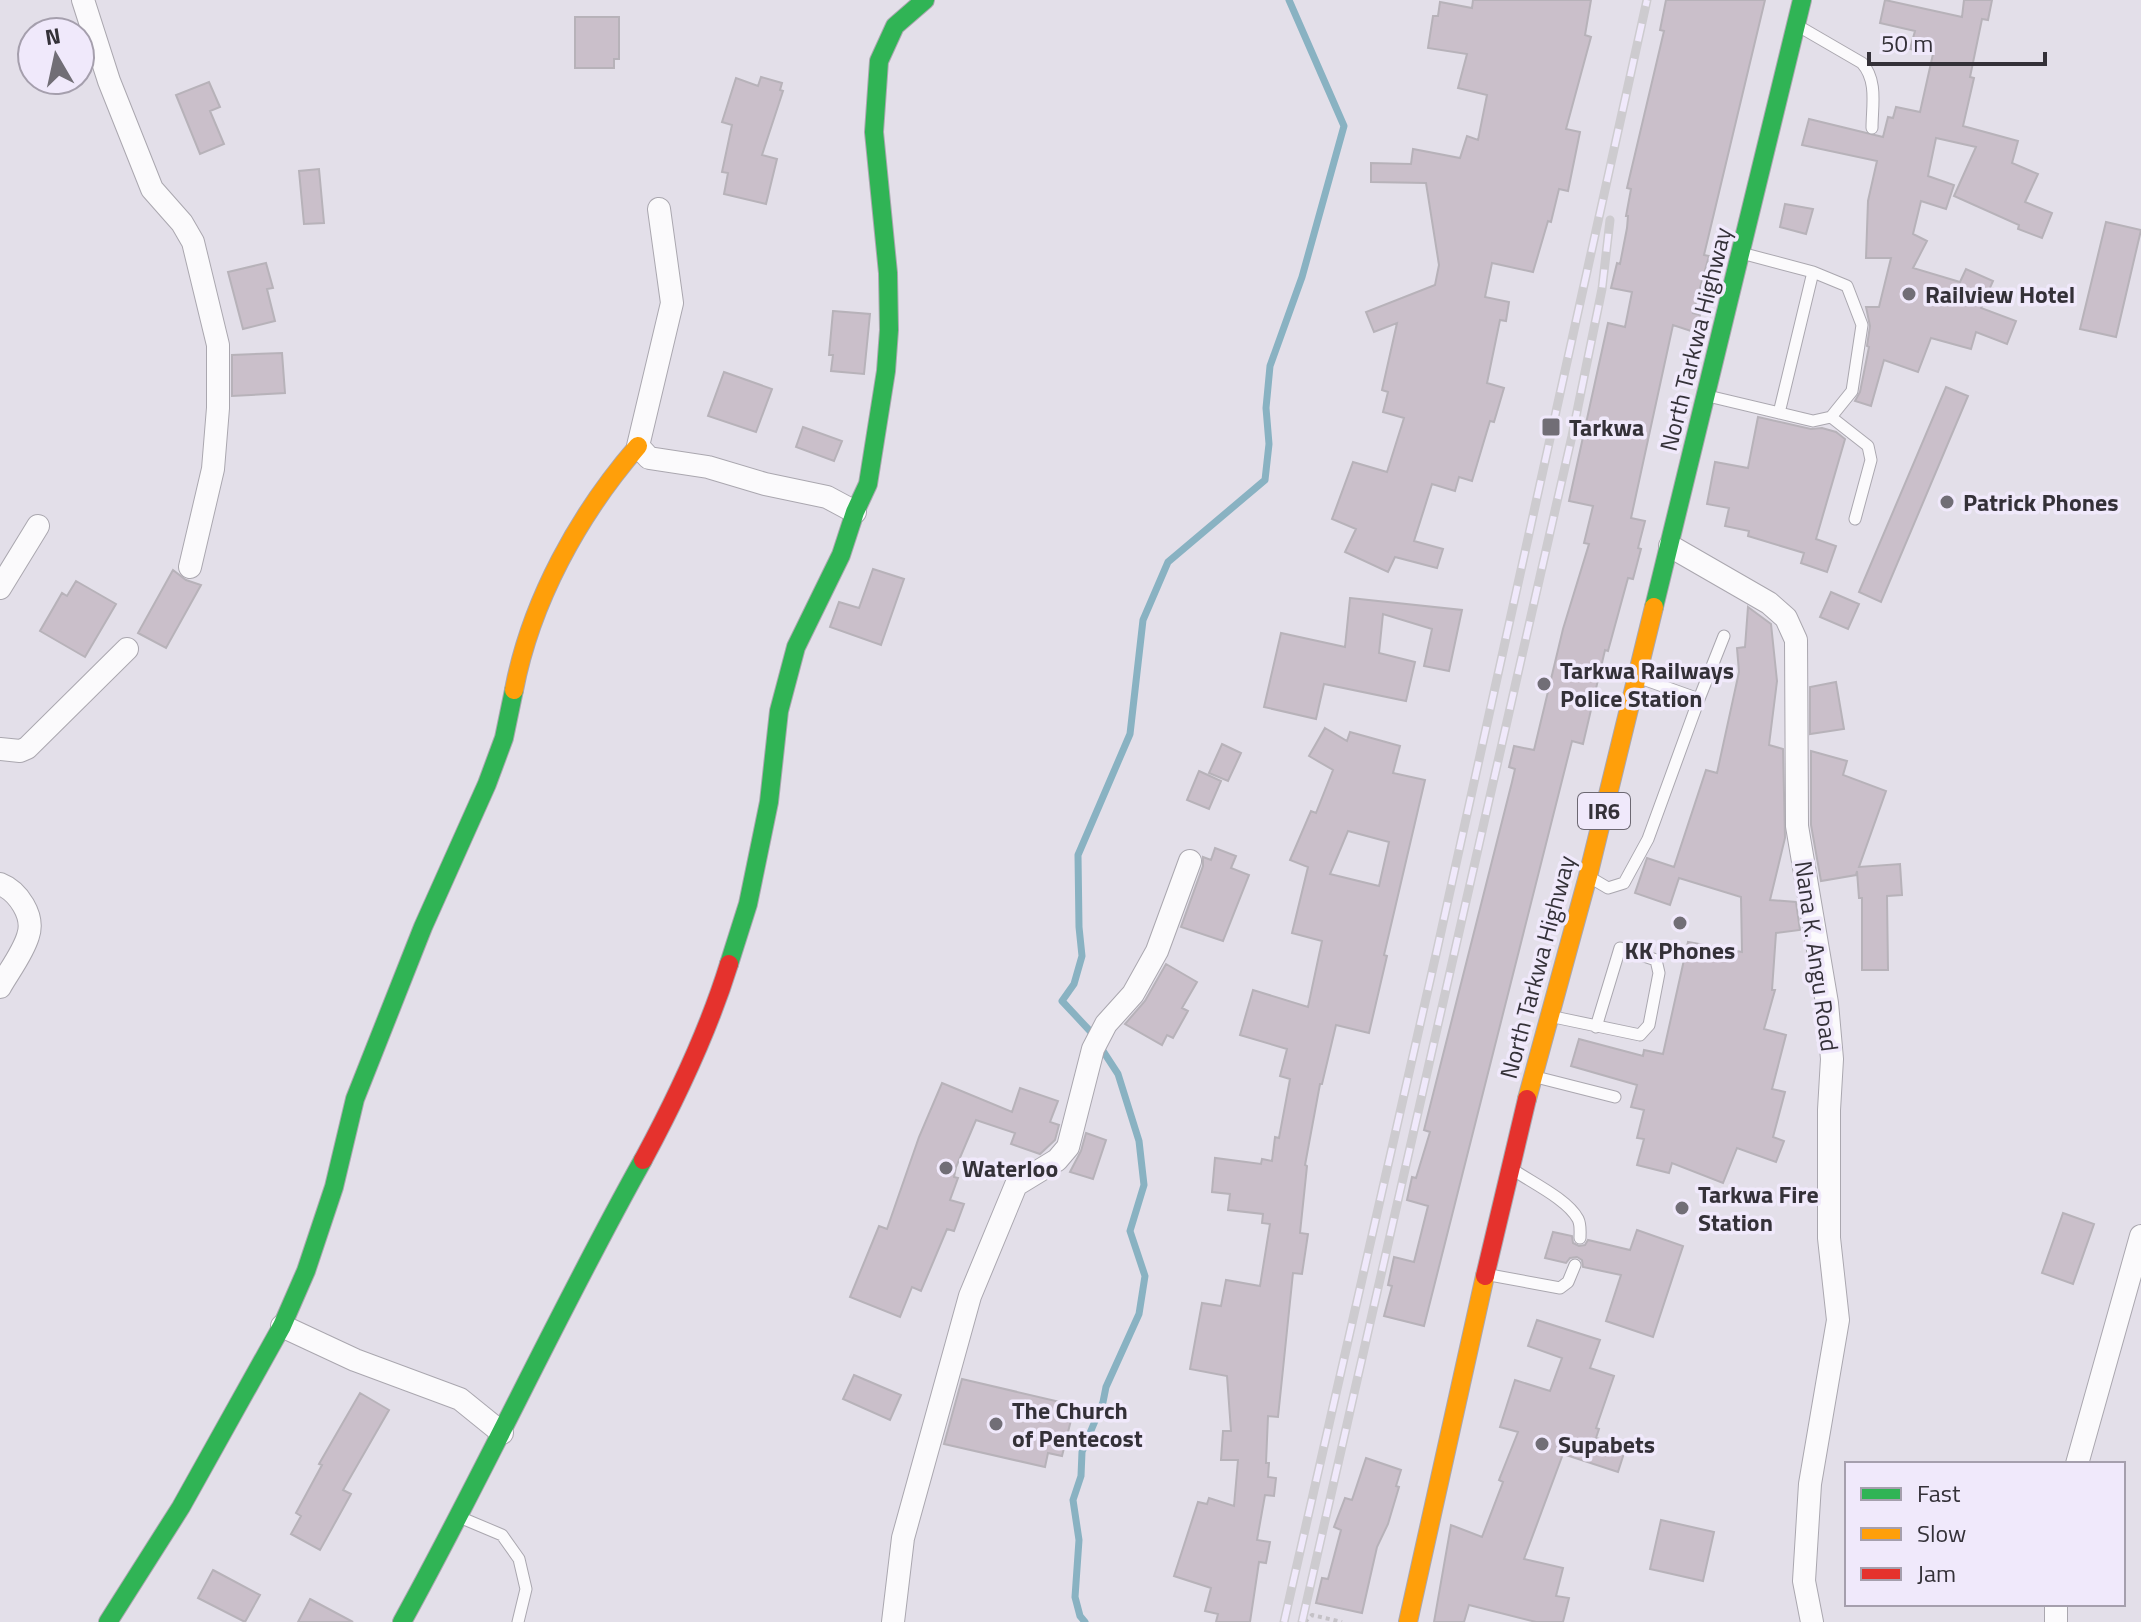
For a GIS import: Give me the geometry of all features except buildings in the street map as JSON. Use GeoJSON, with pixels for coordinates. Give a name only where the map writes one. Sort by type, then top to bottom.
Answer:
{"type":"FeatureCollection","features":[{"type":"Feature","properties":{"kind":"street"},"geometry":{"type":"LineString","coordinates":[[83,0],[109,81],[152,189],[182,223],[193,242],[218,345],[218,408],[213,469],[190,567]]}},
{"type":"Feature","properties":{"kind":"street"},"geometry":{"type":"LineString","coordinates":[[402,1622],[460,1517],[597,1242],[663,1123],[713,1015],[748,904],[769,802],[779,711],[796,647],[841,555],[868,484],[886,371],[889,330],[888,273],[874,132],[879,61],[895,26],[925,0]]}},
{"type":"Feature","properties":{"kind":"street","name":"North Tarkwa Highway"},"geometry":{"type":"LineString","coordinates":[[1408,1622],[1532,1076],[1588,876],[1802,0]]}},
{"type":"Feature","properties":{"kind":"street"},"geometry":{"type":"LineString","coordinates":[[108,1622],[181,1507],[282,1326],[306,1271],[334,1187],[360,1086],[423,927],[487,784],[504,738],[517,672],[542,599],[579,528],[612,476],[638,446],[672,303],[659,209]]}},
{"type":"Feature","properties":{"kind":"street"},"geometry":{"type":"LineString","coordinates":[[638,446],[649,458],[708,467],[765,484],[827,497],[855,512]]}},
{"type":"Feature","properties":{"kind":"street"},"geometry":{"type":"LineString","coordinates":[[0,588],[38,526]]}},
{"type":"Feature","properties":{"kind":"street","name":"Nana K. Angu Road"},"geometry":{"type":"LineString","coordinates":[[1670,546],[1769,603],[1786,618],[1796,640],[1797,826],[1827,1003],[1832,1059],[1829,1238],[1838,1320],[1810,1484],[1804,1581],[1812,1622]]}},
{"type":"Feature","properties":{"kind":"street"},"geometry":{"type":"LineString","coordinates":[[0,749],[20,751],[27,748],[127,649]]}},
{"type":"Feature","properties":{"kind":"street"},"geometry":{"type":"LineString","coordinates":[[893,1622],[903,1538],[970,1296],[1016,1185],[1057,1160],[1068,1147],[1093,1049],[1106,1024],[1133,994],[1157,951],[1190,861]]}},
{"type":"Feature","properties":{"kind":"street"},"geometry":{"type":"LineString","coordinates":[[0,884],[8,887],[26,907],[29,934],[0,987]]}},
{"type":"Feature","properties":{"kind":"street"},"geometry":{"type":"LineString","coordinates":[[2078,1462],[2141,1236]]}},
{"type":"Feature","properties":{"kind":"street"},"geometry":{"type":"LineString","coordinates":[[282,1326],[355,1360],[460,1399],[502,1433]]}},
{"type":"Feature","properties":{"kind":"lane"},"geometry":{"type":"LineString","coordinates":[[1796,25],[1862,63],[1870,71],[1873,79],[1872,128]]}},
{"type":"Feature","properties":{"kind":"lane"},"geometry":{"type":"LineString","coordinates":[[1706,396],[1813,421],[1831,417],[1852,391],[1862,325],[1847,286],[1813,272],[1741,253]]}},
{"type":"Feature","properties":{"kind":"lane"},"geometry":{"type":"LineString","coordinates":[[1779,413],[1813,272]]}},
{"type":"Feature","properties":{"kind":"lane"},"geometry":{"type":"LineString","coordinates":[[1831,417],[1868,446],[1871,460],[1855,519]]}},
{"type":"Feature","properties":{"kind":"lane"},"geometry":{"type":"LineString","coordinates":[[1588,876],[1608,888],[1624,883],[1648,839],[1724,636]]}},
{"type":"Feature","properties":{"kind":"lane"},"geometry":{"type":"LineString","coordinates":[[1636,677],[1699,699]]}},
{"type":"Feature","properties":{"kind":"lane"},"geometry":{"type":"LineString","coordinates":[[1550,1016],[1596,1027],[1640,1035],[1649,1025],[1659,973],[1656,960],[1620,948],[1596,1027]]}},
{"type":"Feature","properties":{"kind":"lane"},"geometry":{"type":"LineString","coordinates":[[1532,1076],[1615,1097]]}},
{"type":"Feature","properties":{"kind":"lane"},"geometry":{"type":"LineString","coordinates":[[1510,1167],[1573,1213],[1580,1223],[1580,1238]]}},
{"type":"Feature","properties":{"kind":"lane"},"geometry":{"type":"LineString","coordinates":[[1486,1274],[1560,1288],[1568,1282],[1575,1265]]}},
{"type":"Feature","properties":{"kind":"lane"},"geometry":{"type":"LineString","coordinates":[[460,1517],[502,1535],[519,1559],[526,1589],[518,1622]]}},
{"type":"Feature","properties":{"kind":"path"},"geometry":{"type":"LineString","coordinates":[[1305,1622],[1312,1615],[1342,1622]]}},
{"type":"Feature","properties":{"kind":"waterway"},"geometry":{"type":"LineString","coordinates":[[1085,1622],[1080,1616],[1075,1597],[1079,1540],[1073,1500],[1081,1476],[1082,1452],[1106,1387],[1139,1314],[1145,1276],[1130,1231],[1144,1185],[1139,1141],[1118,1074],[1090,1031],[1062,1001],[1074,984],[1082,956],[1078,855],[1130,734],[1143,620],[1168,562],[1265,480],[1269,444],[1266,408],[1270,366],[1302,277],[1344,126],[1289,0]]}},
{"type":"Feature","properties":{"kind":"railway"},"geometry":{"type":"LineString","coordinates":[[1284,1622],[1437,950],[1647,0]]}},
{"type":"Feature","properties":{"kind":"railway"},"geometry":{"type":"LineString","coordinates":[[1302,1622],[1572,436],[1602,289],[1610,220]]}},
{"type":"Feature","properties":{"kind":"traffic: fast"},"geometry":{"type":"LineString","coordinates":[[729,964],[748,904],[769,802],[779,711],[796,647],[841,555],[868,484],[886,371],[889,330],[888,273],[874,132],[879,61],[895,26],[925,0]]}},
{"type":"Feature","properties":{"kind":"traffic: fast"},"geometry":{"type":"LineString","coordinates":[[1654,607],[1802,0]]}},
{"type":"Feature","properties":{"kind":"traffic: fast"},"geometry":{"type":"LineString","coordinates":[[108,1622],[181,1507],[282,1326],[306,1271],[334,1187],[355,1099],[423,927],[487,784],[504,738],[514,690]]}},
{"type":"Feature","properties":{"kind":"traffic: fast"},"geometry":{"type":"LineString","coordinates":[[402,1622],[643,1160]]}},
{"type":"Feature","properties":{"kind":"traffic: slow"},"geometry":{"type":"LineString","coordinates":[[514,690],[532,624],[560,560],[596,500],[638,446]]}},
{"type":"Feature","properties":{"kind":"traffic: slow"},"geometry":{"type":"LineString","coordinates":[[1527,1099],[1588,876],[1654,607]]}},
{"type":"Feature","properties":{"kind":"traffic: slow"},"geometry":{"type":"LineString","coordinates":[[1408,1622],[1485,1276]]}},
{"type":"Feature","properties":{"kind":"traffic: jam"},"geometry":{"type":"LineString","coordinates":[[643,1160],[691,1064],[729,964]]}},
{"type":"Feature","properties":{"kind":"traffic: jam"},"geometry":{"type":"LineString","coordinates":[[1485,1276],[1527,1099]]}},
{"type":"Feature","properties":{"kind":"place","name":"Railview Hotel"},"geometry":{"type":"Point","coordinates":[1909,294]}},
{"type":"Feature","properties":{"kind":"place","name":"Tarkwa"},"geometry":{"type":"Point","coordinates":[1551,427]}},
{"type":"Feature","properties":{"kind":"place","name":"Patrick Phones"},"geometry":{"type":"Point","coordinates":[1947,502]}},
{"type":"Feature","properties":{"kind":"place","name":"Tarkwa Railways Police Station"},"geometry":{"type":"Point","coordinates":[1544,684]}},
{"type":"Feature","properties":{"kind":"place","name":"KK Phones"},"geometry":{"type":"Point","coordinates":[1680,923]}},
{"type":"Feature","properties":{"kind":"place","name":"Waterloo"},"geometry":{"type":"Point","coordinates":[946,1168]}},
{"type":"Feature","properties":{"kind":"place","name":"Tarkwa Fire Station"},"geometry":{"type":"Point","coordinates":[1682,1208]}},
{"type":"Feature","properties":{"kind":"place","name":"The Church of Pentecost"},"geometry":{"type":"Point","coordinates":[996,1424]}},
{"type":"Feature","properties":{"kind":"place","name":"Supabets"},"geometry":{"type":"Point","coordinates":[1542,1444]}}]}
